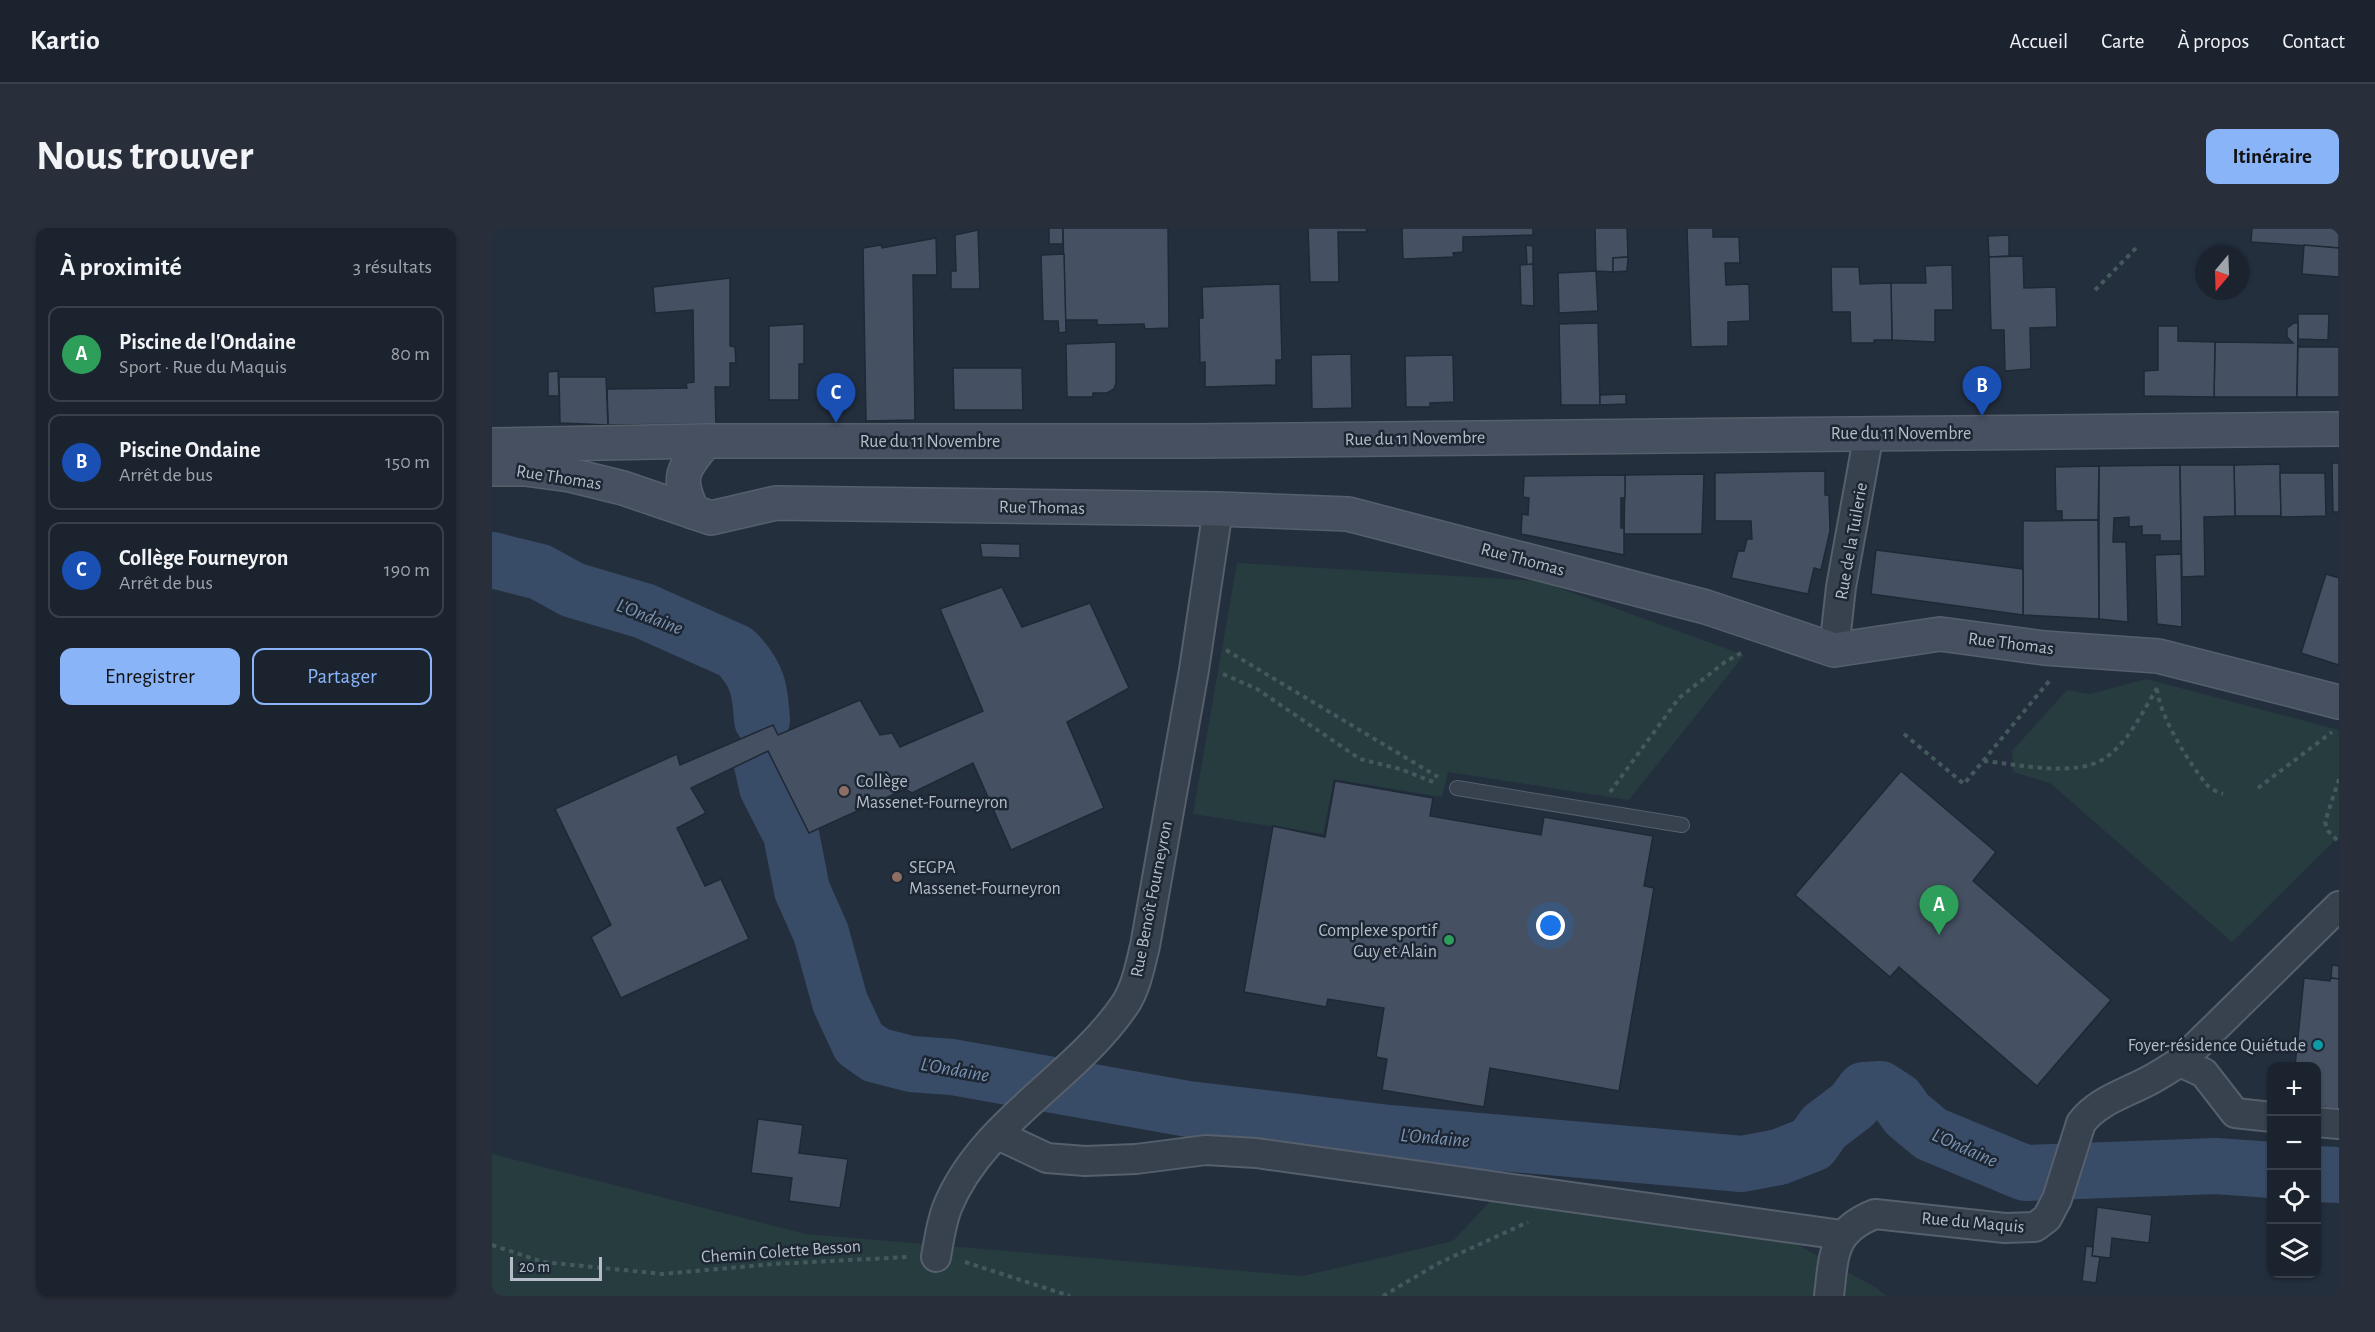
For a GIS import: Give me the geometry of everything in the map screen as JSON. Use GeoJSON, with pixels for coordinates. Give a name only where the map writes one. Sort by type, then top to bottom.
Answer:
{"type":"FeatureCollection","features":[{"type":"Feature","properties":{"kind":"main road","name":"Rue du 11 Novembre"},"geometry":{"type":"LineString","coordinates":[[492,445],[706,441],[1192,441],[2339,429]]}},
{"type":"Feature","properties":{"kind":"main road"},"geometry":{"type":"LineString","coordinates":[[693,512],[683,491],[685,467],[706,441]]}},
{"type":"Feature","properties":{"kind":"main road","name":"Rue Thomas"},"geometry":{"type":"LineString","coordinates":[[492,469],[525,469],[570,475],[624,488],[711,518],[776,503],[1218,509],[1348,514],[1706,607],[1834,651],[1940,634],[2044,648],[2076,649],[2157,672],[2339,702]]}},
{"type":"Feature","properties":{"kind":"street","name":"Rue de la Tuilerie"},"geometry":{"type":"LineString","coordinates":[[1834,651],[1841,587],[1869,433]]}},
{"type":"Feature","properties":{"kind":"street","name":"Rue Benoît Fourneyron"},"geometry":{"type":"LineString","coordinates":[[936,1257],[947,1208],[971,1166],[998,1135],[1100,1036],[1125,1005],[1137,979],[1145,946],[1194,670],[1218,509]]}},
{"type":"Feature","properties":{"kind":"street","name":"Rue du Maquis"},"geometry":{"type":"LineString","coordinates":[[1839,1245],[1857,1221],[1875,1214],[2005,1228],[2035,1227],[2047,1218],[2057,1199],[2081,1123],[2088,1113],[2180,1062],[2339,906]]}},
{"type":"Feature","properties":{"kind":"street"},"geometry":{"type":"LineString","coordinates":[[2180,1062],[2204,1073],[2235,1113],[2267,1117]]}},
{"type":"Feature","properties":{"kind":"street"},"geometry":{"type":"LineString","coordinates":[[2321,1122],[2339,1124]]}},
{"type":"Feature","properties":{"kind":"street"},"geometry":{"type":"LineString","coordinates":[[998,1135],[1047,1158],[1085,1161],[1116,1160],[1206,1150],[1256,1153],[1507,1189],[1551,1193],[1839,1245],[1828,1296]]}},
{"type":"Feature","properties":{"kind":"lane"},"geometry":{"type":"LineString","coordinates":[[1457,788],[1682,825]]}},
{"type":"Feature","properties":{"kind":"path"},"geometry":{"type":"LineString","coordinates":[[2095,290],[2138,246]]}},
{"type":"Feature","properties":{"kind":"path"},"geometry":{"type":"LineString","coordinates":[[1597,811],[1633,758],[1680,698],[1725,662],[1779,632]]}},
{"type":"Feature","properties":{"kind":"path"},"geometry":{"type":"LineString","coordinates":[[1199,633],[1457,788]]}},
{"type":"Feature","properties":{"kind":"path"},"geometry":{"type":"LineString","coordinates":[[1904,734],[1964,784],[2076,649]]}},
{"type":"Feature","properties":{"kind":"path"},"geometry":{"type":"LineString","coordinates":[[1194,670],[1227,675],[1257,689],[1360,759],[1400,769],[1429,781],[1457,788]]}},
{"type":"Feature","properties":{"kind":"path"},"geometry":{"type":"LineString","coordinates":[[1983,760],[2061,769],[2088,767],[2106,758],[2125,738],[2157,672]]}},
{"type":"Feature","properties":{"kind":"path"},"geometry":{"type":"LineString","coordinates":[[2157,672],[2158,705],[2208,787],[2223,794]]}},
{"type":"Feature","properties":{"kind":"path"},"geometry":{"type":"LineString","coordinates":[[2258,788],[2339,726]]}},
{"type":"Feature","properties":{"kind":"path"},"geometry":{"type":"LineString","coordinates":[[2339,780],[2325,822],[2328,831],[2339,842]]}},
{"type":"Feature","properties":{"kind":"path"},"geometry":{"type":"LineString","coordinates":[[1383,1296],[1439,1263],[1535,1219],[1546,1209],[1551,1193]]}},
{"type":"Feature","properties":{"kind":"path","name":"Chemin Colette Besson"},"geometry":{"type":"LineString","coordinates":[[492,1245],[543,1262],[663,1274],[773,1264],[891,1257],[936,1257],[961,1260],[1070,1296]]}},
{"type":"Feature","properties":{"kind":"green space"},"geometry":{"type":"Polygon","coordinates":[[[1237,563],[1540,581],[1744,655],[1629,800],[1448,772],[1442,797],[1334,779],[1323,834],[1193,814],[1237,563]]]}},
{"type":"Feature","properties":{"kind":"green space"},"geometry":{"type":"Polygon","coordinates":[[[2146,679],[2339,730],[2339,836],[2232,942],[2050,783],[2013,772],[2012,751],[2067,690],[2090,694],[2146,679]]]}},
{"type":"Feature","properties":{"kind":"green space"},"geometry":{"type":"Polygon","coordinates":[[[492,1154],[806,1234],[1303,1276],[1453,1241],[1496,1195],[1769,1229],[1875,1287],[1887,1296],[492,1296],[492,1154]]]}},
{"type":"Feature","properties":{"kind":"building"},"geometry":{"type":"Polygon","coordinates":[[[1049,228],[1063,228],[1063,244],[1049,244],[1049,228]]]}},
{"type":"Feature","properties":{"kind":"building"},"geometry":{"type":"Polygon","coordinates":[[[1063,228],[1168,228],[1169,328],[1145,329],[1144,324],[1097,325],[1097,320],[1065,320],[1063,228]]]}},
{"type":"Feature","properties":{"kind":"building"},"geometry":{"type":"Polygon","coordinates":[[[1308,228],[1366,228],[1367,232],[1338,232],[1339,282],[1310,282],[1308,228]]]}},
{"type":"Feature","properties":{"kind":"building"},"geometry":{"type":"Polygon","coordinates":[[[1402,228],[1533,228],[1533,235],[1463,237],[1463,252],[1453,253],[1454,257],[1403,259],[1402,228]]]}},
{"type":"Feature","properties":{"kind":"building"},"geometry":{"type":"Polygon","coordinates":[[[1595,228],[1627,228],[1628,257],[1613,258],[1613,272],[1596,271],[1595,228]]]}},
{"type":"Feature","properties":{"kind":"building"},"geometry":{"type":"Polygon","coordinates":[[[1687,228],[1713,228],[1713,237],[1739,237],[1740,263],[1725,263],[1726,285],[1749,284],[1750,321],[1728,322],[1728,346],[1691,347],[1687,228]]]}},
{"type":"Feature","properties":{"kind":"building"},"geometry":{"type":"Polygon","coordinates":[[[2252,228],[2339,228],[2339,248],[2251,242],[2252,228]]]}},
{"type":"Feature","properties":{"kind":"building"},"geometry":{"type":"Polygon","coordinates":[[[978,230],[980,289],[951,289],[951,271],[956,271],[955,235],[978,230]]]}},
{"type":"Feature","properties":{"kind":"building"},"geometry":{"type":"Polygon","coordinates":[[[2009,235],[2009,256],[1989,257],[1988,236],[2009,235]]]}},
{"type":"Feature","properties":{"kind":"building"},"geometry":{"type":"Polygon","coordinates":[[[936,238],[937,275],[913,275],[915,420],[866,421],[863,248],[881,245],[882,248],[936,238]]]}},
{"type":"Feature","properties":{"kind":"building"},"geometry":{"type":"Polygon","coordinates":[[[1526,245],[1533,246],[1533,264],[1527,265],[1526,245]]]}},
{"type":"Feature","properties":{"kind":"building"},"geometry":{"type":"Polygon","coordinates":[[[2304,245],[2339,248],[2339,277],[2302,274],[2304,245]]]}},
{"type":"Feature","properties":{"kind":"building"},"geometry":{"type":"Polygon","coordinates":[[[1064,254],[1066,332],[1059,333],[1058,321],[1043,321],[1041,255],[1064,254]]]}},
{"type":"Feature","properties":{"kind":"building"},"geometry":{"type":"Polygon","coordinates":[[[2023,256],[2024,288],[2056,287],[2057,327],[2030,328],[2031,369],[2005,371],[2004,330],[1991,330],[1989,257],[2023,256]]]}},
{"type":"Feature","properties":{"kind":"building"},"geometry":{"type":"Polygon","coordinates":[[[1628,257],[1627,271],[1613,272],[1613,258],[1628,257]]]}},
{"type":"Feature","properties":{"kind":"building"},"geometry":{"type":"Polygon","coordinates":[[[1533,264],[1534,306],[1521,305],[1520,265],[1533,264]]]}},
{"type":"Feature","properties":{"kind":"building"},"geometry":{"type":"Polygon","coordinates":[[[1952,265],[1953,310],[1935,310],[1935,342],[1892,340],[1891,283],[1926,283],[1925,266],[1952,265]]]}},
{"type":"Feature","properties":{"kind":"building"},"geometry":{"type":"Polygon","coordinates":[[[1831,267],[1859,267],[1860,284],[1891,283],[1892,340],[1851,343],[1850,312],[1832,312],[1831,267]]]}},
{"type":"Feature","properties":{"kind":"building"},"geometry":{"type":"Polygon","coordinates":[[[1596,271],[1598,311],[1559,313],[1558,273],[1596,271]]]}},
{"type":"Feature","properties":{"kind":"building"},"geometry":{"type":"Polygon","coordinates":[[[730,278],[730,346],[735,347],[736,363],[730,363],[730,387],[715,387],[716,424],[608,425],[607,389],[687,388],[686,383],[694,382],[693,310],[655,313],[653,287],[730,278]]]}},
{"type":"Feature","properties":{"kind":"building"},"geometry":{"type":"Polygon","coordinates":[[[1280,284],[1282,360],[1276,360],[1276,385],[1205,387],[1205,362],[1200,363],[1199,318],[1203,318],[1202,287],[1280,284]]]}},
{"type":"Feature","properties":{"kind":"building"},"geometry":{"type":"Polygon","coordinates":[[[2298,314],[2329,314],[2328,340],[2298,339],[2298,314]]]}},
{"type":"Feature","properties":{"kind":"building"},"geometry":{"type":"Polygon","coordinates":[[[1598,323],[1600,405],[1561,405],[1559,324],[1598,323]]]}},
{"type":"Feature","properties":{"kind":"building"},"geometry":{"type":"Polygon","coordinates":[[[2298,323],[2297,397],[2214,397],[2215,342],[2293,343],[2287,337],[2287,328],[2298,323]]]}},
{"type":"Feature","properties":{"kind":"building"},"geometry":{"type":"Polygon","coordinates":[[[804,324],[804,364],[799,364],[799,400],[769,400],[769,326],[804,324]]]}},
{"type":"Feature","properties":{"kind":"building"},"geometry":{"type":"Polygon","coordinates":[[[2158,326],[2178,326],[2178,341],[2215,342],[2214,397],[2144,396],[2144,371],[2158,370],[2158,326]]]}},
{"type":"Feature","properties":{"kind":"building"},"geometry":{"type":"Polygon","coordinates":[[[1116,342],[1114,389],[1107,393],[1093,393],[1093,397],[1067,397],[1066,344],[1116,342]]]}},
{"type":"Feature","properties":{"kind":"building"},"geometry":{"type":"Polygon","coordinates":[[[2298,347],[2339,347],[2339,397],[2297,397],[2298,347]]]}},
{"type":"Feature","properties":{"kind":"building"},"geometry":{"type":"Polygon","coordinates":[[[1351,354],[1352,408],[1312,409],[1311,355],[1351,354]]]}},
{"type":"Feature","properties":{"kind":"building"},"geometry":{"type":"Polygon","coordinates":[[[1453,355],[1454,402],[1430,403],[1430,407],[1406,407],[1405,356],[1453,355]]]}},
{"type":"Feature","properties":{"kind":"building"},"geometry":{"type":"Polygon","coordinates":[[[953,368],[1022,368],[1023,410],[954,410],[953,368]]]}},
{"type":"Feature","properties":{"kind":"building"},"geometry":{"type":"Polygon","coordinates":[[[558,371],[559,396],[548,396],[548,372],[558,371]]]}},
{"type":"Feature","properties":{"kind":"building"},"geometry":{"type":"Polygon","coordinates":[[[559,377],[606,377],[608,425],[560,423],[559,377]]]}},
{"type":"Feature","properties":{"kind":"building"},"geometry":{"type":"Polygon","coordinates":[[[1626,394],[1626,404],[1600,405],[1600,395],[1626,394]]]}},
{"type":"Feature","properties":{"kind":"building"},"geometry":{"type":"Polygon","coordinates":[[[2332,463],[2339,463],[2339,512],[2333,512],[2332,463]]]}},
{"type":"Feature","properties":{"kind":"building"},"geometry":{"type":"Polygon","coordinates":[[[2280,464],[2281,516],[2235,516],[2234,465],[2280,464]]]}},
{"type":"Feature","properties":{"kind":"building"},"geometry":{"type":"Polygon","coordinates":[[[2180,465],[2181,541],[2160,541],[2160,535],[2142,535],[2142,526],[2129,527],[2129,517],[2114,518],[2113,542],[2126,542],[2128,622],[2099,619],[2099,466],[2180,465]]]}},
{"type":"Feature","properties":{"kind":"building"},"geometry":{"type":"Polygon","coordinates":[[[2180,465],[2234,465],[2235,516],[2204,517],[2205,576],[2182,577],[2180,465]]]}},
{"type":"Feature","properties":{"kind":"building"},"geometry":{"type":"Polygon","coordinates":[[[2099,466],[2098,520],[2062,520],[2062,511],[2056,511],[2055,467],[2099,466]]]}},
{"type":"Feature","properties":{"kind":"building"},"geometry":{"type":"Polygon","coordinates":[[[1825,471],[1825,495],[1829,495],[1830,531],[1821,570],[1814,568],[1808,594],[1731,578],[1738,551],[1744,551],[1747,539],[1752,539],[1751,521],[1715,521],[1715,473],[1825,471]]]}},
{"type":"Feature","properties":{"kind":"building"},"geometry":{"type":"Polygon","coordinates":[[[2280,473],[2325,473],[2326,516],[2281,517],[2280,473]]]}},
{"type":"Feature","properties":{"kind":"building"},"geometry":{"type":"Polygon","coordinates":[[[1704,474],[1702,534],[1624,534],[1625,475],[1704,474]]]}},
{"type":"Feature","properties":{"kind":"building"},"geometry":{"type":"Polygon","coordinates":[[[1625,475],[1625,498],[1621,498],[1624,555],[1521,534],[1522,514],[1528,515],[1529,498],[1523,497],[1524,476],[1625,475]]]}},
{"type":"Feature","properties":{"kind":"building"},"geometry":{"type":"Polygon","coordinates":[[[2098,520],[2099,619],[2023,615],[2023,521],[2098,520]]]}},
{"type":"Feature","properties":{"kind":"building"},"geometry":{"type":"Polygon","coordinates":[[[980,543],[1020,544],[1020,558],[982,557],[980,543]]]}},
{"type":"Feature","properties":{"kind":"building"},"geometry":{"type":"Polygon","coordinates":[[[1876,550],[2023,569],[2023,615],[1871,594],[1876,550]]]}},
{"type":"Feature","properties":{"kind":"building"},"geometry":{"type":"Polygon","coordinates":[[[2181,554],[2182,627],[2157,624],[2155,555],[2181,554]]]}},
{"type":"Feature","properties":{"kind":"building"},"geometry":{"type":"Polygon","coordinates":[[[2326,574],[2339,578],[2339,665],[2301,653],[2326,574]]]}},
{"type":"Feature","properties":{"kind":"building","name":"Collège Massenet-Fourneyron"},"geometry":{"type":"Polygon","coordinates":[[[1002,587],[1022,627],[1090,603],[1129,688],[1067,722],[1104,808],[1011,850],[973,763],[912,793],[905,789],[809,833],[768,751],[691,788],[706,813],[677,828],[705,886],[721,879],[749,939],[621,998],[591,937],[611,925],[555,809],[677,754],[680,765],[773,725],[778,735],[860,700],[880,735],[892,733],[900,747],[983,711],[940,609],[1002,587]]]}},
{"type":"Feature","properties":{"kind":"building"},"geometry":{"type":"Polygon","coordinates":[[[1901,771],[1996,852],[1973,881],[2111,1000],[2037,1086],[1899,967],[1890,977],[1795,895],[1901,771]]]}},
{"type":"Feature","properties":{"kind":"building","name":"Complexe sportif Guy et Alain"},"geometry":{"type":"Polygon","coordinates":[[[1335,781],[1433,798],[1430,816],[1541,835],[1544,817],[1653,836],[1644,886],[1654,888],[1619,1091],[1490,1068],[1484,1107],[1382,1090],[1387,1059],[1376,1057],[1384,1008],[1328,999],[1326,1007],[1244,992],[1273,826],[1325,837],[1335,781]]]}},
{"type":"Feature","properties":{"kind":"building"},"geometry":{"type":"Polygon","coordinates":[[[2332,965],[2339,966],[2339,979],[2331,978],[2332,965]]]}},
{"type":"Feature","properties":{"kind":"building","name":"Foyer-résidence Quiétude"},"geometry":{"type":"Polygon","coordinates":[[[2304,978],[2330,981],[2331,978],[2339,979],[2339,1109],[2321,1107],[2321,1062],[2295,1062],[2304,978]]]}},
{"type":"Feature","properties":{"kind":"building"},"geometry":{"type":"Polygon","coordinates":[[[758,1119],[803,1125],[799,1153],[848,1159],[840,1208],[789,1201],[792,1178],[751,1173],[758,1119]]]}},
{"type":"Feature","properties":{"kind":"building"},"geometry":{"type":"Polygon","coordinates":[[[2097,1207],[2152,1215],[2149,1243],[2112,1238],[2110,1258],[2092,1256],[2097,1207]]]}},
{"type":"Feature","properties":{"kind":"building"},"geometry":{"type":"Polygon","coordinates":[[[2086,1246],[2093,1247],[2092,1256],[2100,1257],[2096,1283],[2082,1281],[2086,1246]]]}},
{"type":"Feature","properties":{"kind":"waterway","name":"L'Ondaine"},"geometry":{"type":"LineString","coordinates":[[492,560],[540,572],[573,590],[644,611],[736,652],[753,675],[760,700],[762,720]]}},
{"type":"Feature","properties":{"kind":"waterway","name":"L'Ondaine"},"geometry":{"type":"LineString","coordinates":[[761,760],[767,787],[791,834],[802,890],[821,933],[840,1002],[859,1043],[876,1055],[911,1064],[952,1067],[1188,1109],[1389,1133],[1742,1164],[1779,1157],[1812,1144],[1824,1127],[1853,1105],[1864,1090],[1880,1089],[1897,1100],[1907,1114],[1931,1134],[2025,1173],[2216,1166],[2267,1170]]}},
{"type":"Feature","properties":{"kind":"waterway","name":"L'Ondaine"},"geometry":{"type":"LineString","coordinates":[[2321,1174],[2339,1175]]}},
{"type":"Feature","properties":{"kind":"place","name":"Piscine Ondaine"},"geometry":{"type":"Point","coordinates":[1982,416]}},
{"type":"Feature","properties":{"kind":"place","name":"Collège Fourneyron"},"geometry":{"type":"Point","coordinates":[836,423]}},
{"type":"Feature","properties":{"kind":"place","name":"Collège Massenet-Fourneyron"},"geometry":{"type":"Point","coordinates":[844,791]}},
{"type":"Feature","properties":{"kind":"place","name":"SEGPA Massenet-Fourneyron"},"geometry":{"type":"Point","coordinates":[897,877]}},
{"type":"Feature","properties":{"kind":"place","name":"Piscine de l'Ondaine"},"geometry":{"type":"Point","coordinates":[1939,935]}},
{"type":"Feature","properties":{"kind":"place","name":"Complexe sportif Guy et Alain"},"geometry":{"type":"Point","coordinates":[1449,940]}},
{"type":"Feature","properties":{"kind":"place","name":"Foyer-résidence Quiétude"},"geometry":{"type":"Point","coordinates":[2318,1045]}}]}
